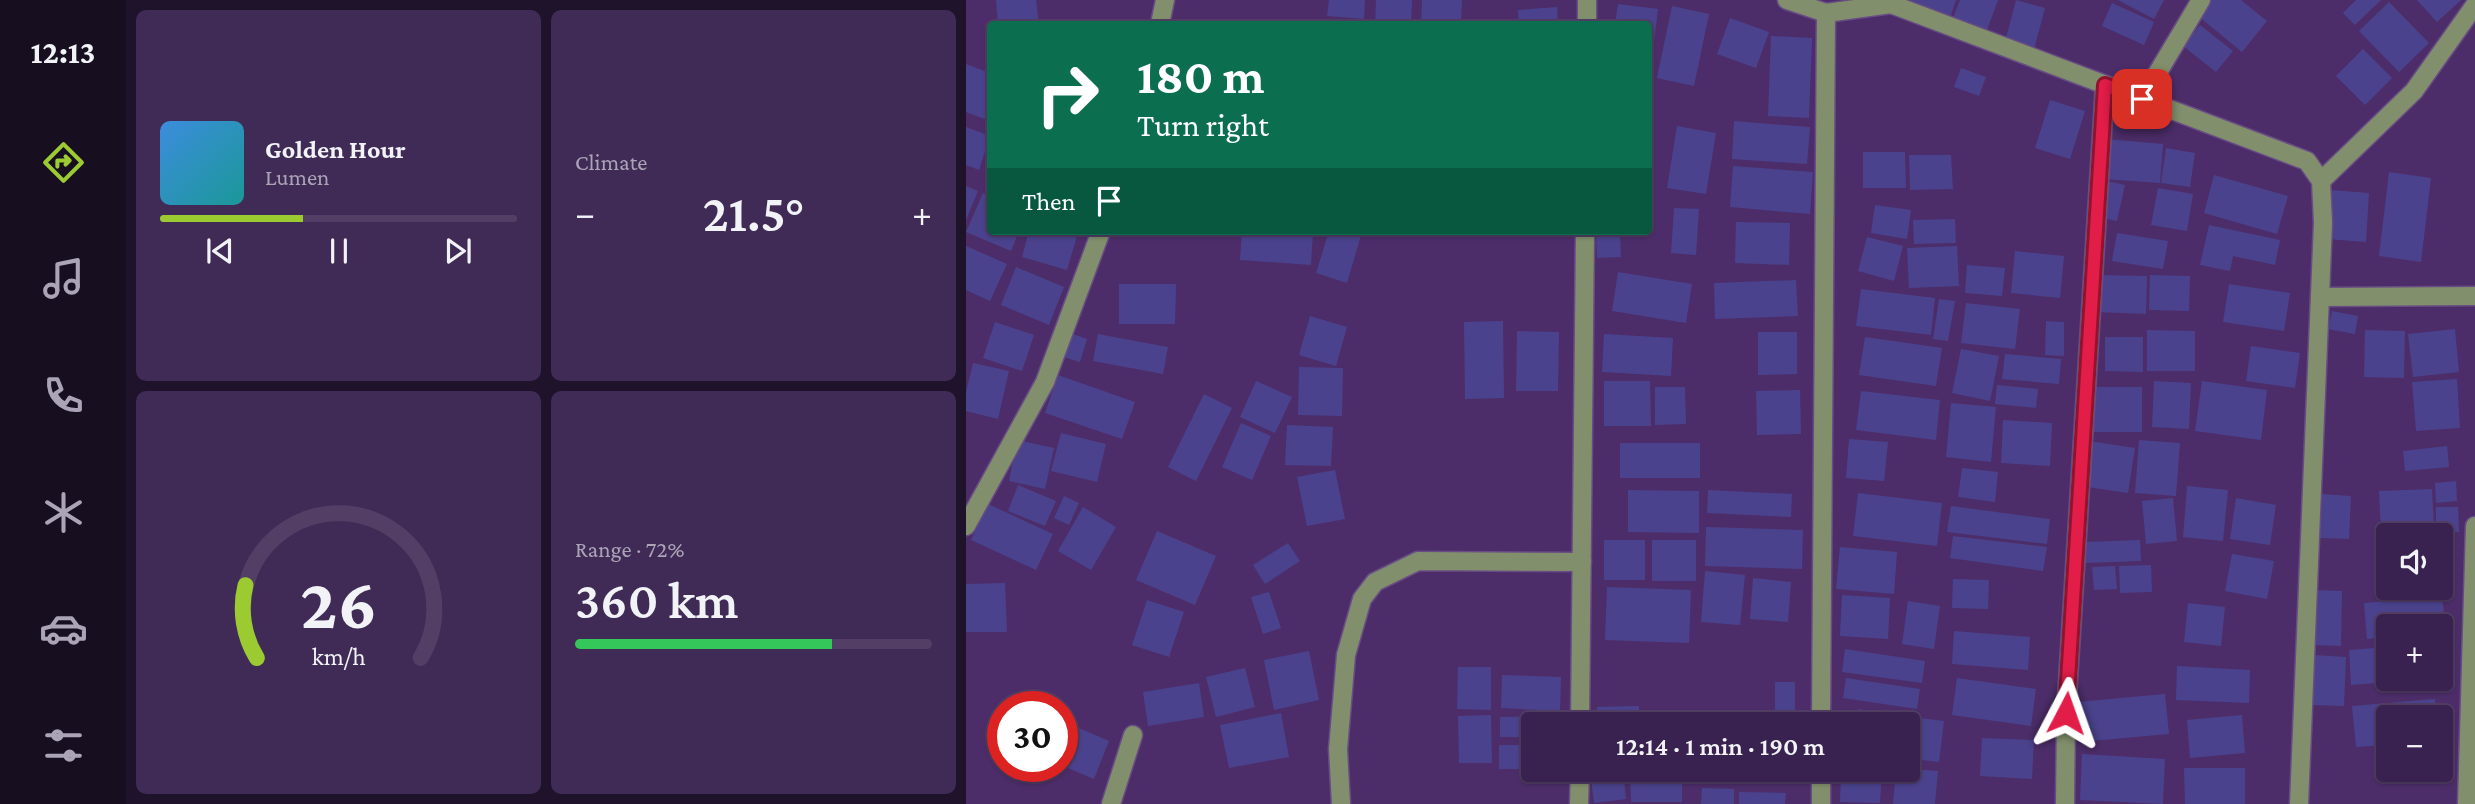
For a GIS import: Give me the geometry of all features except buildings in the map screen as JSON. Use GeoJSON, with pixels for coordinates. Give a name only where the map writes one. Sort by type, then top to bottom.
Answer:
{"type":"FeatureCollection","features":[{"type":"Feature","properties":{"kind":"street"},"geometry":{"type":"LineString","coordinates":[[1161,21],[1165,0]]}},
{"type":"Feature","properties":{"kind":"street"},"geometry":{"type":"LineString","coordinates":[[1587,0],[1587,21]]}},
{"type":"Feature","properties":{"kind":"street"},"geometry":{"type":"LineString","coordinates":[[1787,0],[1826,13],[1891,2],[2307,161],[2321,181],[2323,223],[2299,804]]}},
{"type":"Feature","properties":{"kind":"street"},"geometry":{"type":"LineString","coordinates":[[2142,99],[2201,0]]}},
{"type":"Feature","properties":{"kind":"street"},"geometry":{"type":"LineString","coordinates":[[2321,181],[2414,91],[2475,5]]}},
{"type":"Feature","properties":{"kind":"street"},"geometry":{"type":"LineString","coordinates":[[1821,712],[1826,13]]}},
{"type":"Feature","properties":{"kind":"street"},"geometry":{"type":"LineString","coordinates":[[2065,804],[2066,713],[2105,85]]}},
{"type":"Feature","properties":{"kind":"street"},"geometry":{"type":"LineString","coordinates":[[966,526],[1045,382],[1100,235]]}},
{"type":"Feature","properties":{"kind":"street"},"geometry":{"type":"LineString","coordinates":[[1580,712],[1585,235]]}},
{"type":"Feature","properties":{"kind":"street"},"geometry":{"type":"LineString","coordinates":[[2320,297],[2475,296]]}},
{"type":"Feature","properties":{"kind":"street"},"geometry":{"type":"LineString","coordinates":[[2467,804],[2475,526]]}},
{"type":"Feature","properties":{"kind":"street"},"geometry":{"type":"LineString","coordinates":[[1341,804],[1338,749],[1346,655],[1362,599],[1375,582],[1418,561],[1582,562]]}},
{"type":"Feature","properties":{"kind":"street"},"geometry":{"type":"LineString","coordinates":[[1111,804],[1133,735]]}},
{"type":"Feature","properties":{"kind":"street"},"geometry":{"type":"LineString","coordinates":[[1579,804],[1580,782]]}},
{"type":"Feature","properties":{"kind":"street"},"geometry":{"type":"LineString","coordinates":[[1821,782],[1821,804]]}},
{"type":"Feature","properties":{"kind":"route"},"geometry":{"type":"LineString","coordinates":[[2066,713],[2105,85],[2142,99]]}}]}
